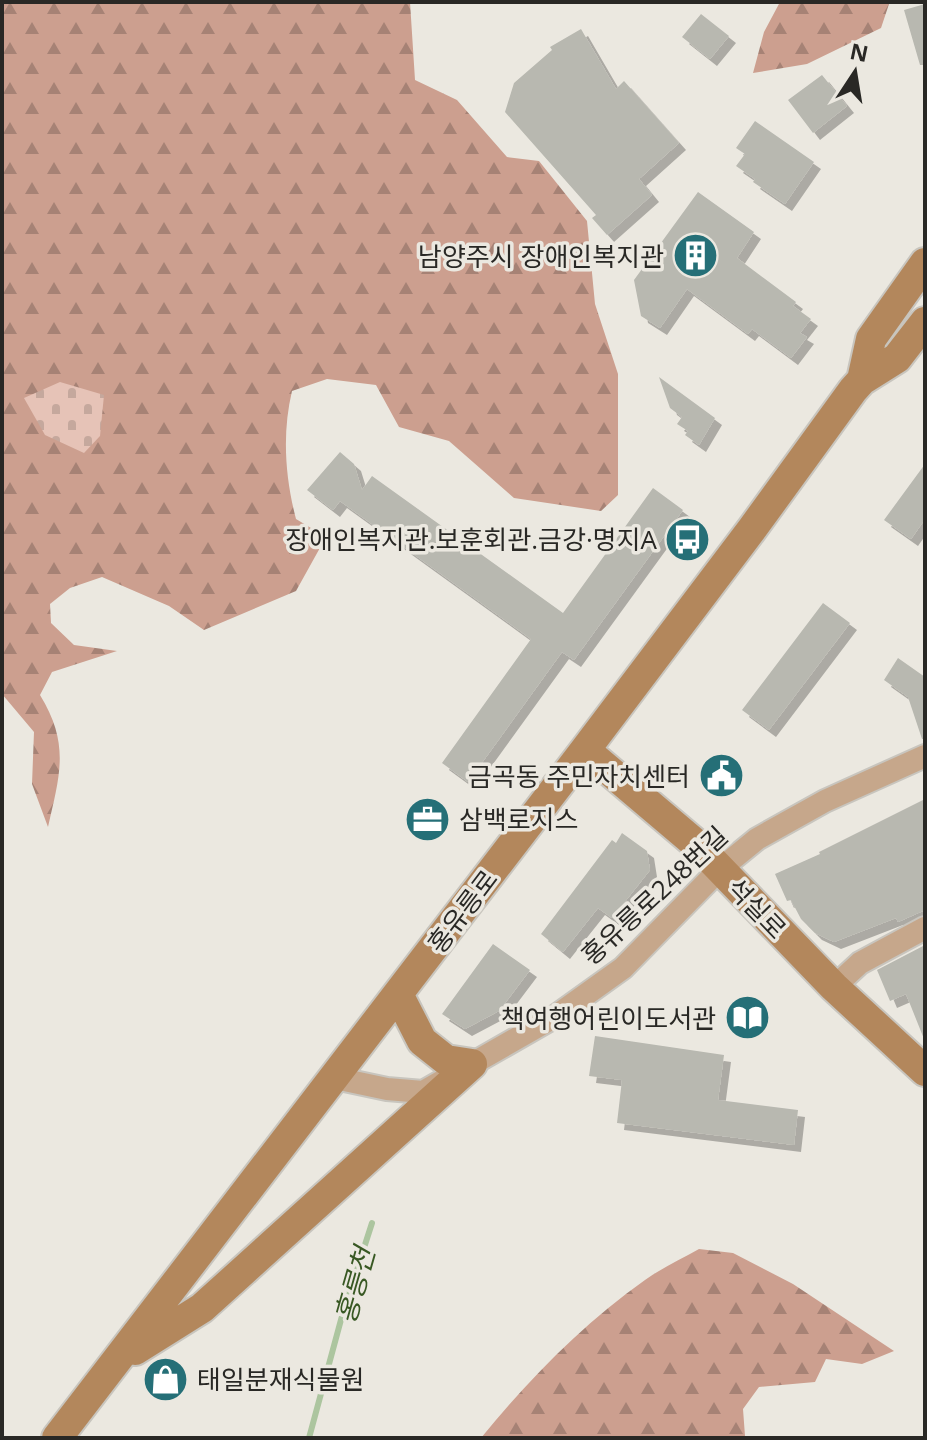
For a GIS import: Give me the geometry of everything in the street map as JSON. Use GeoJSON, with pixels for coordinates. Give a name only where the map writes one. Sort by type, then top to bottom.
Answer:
{"type":"FeatureCollection","features":[{"type":"Feature","properties":{"kind":"street","name":"홍유릉로"},"geometry":{"type":"LineString","coordinates":[[862,380],[871,339],[925,263]]}},
{"type":"Feature","properties":{"kind":"street","name":"홍유릉로"},"geometry":{"type":"LineString","coordinates":[[57,1438],[585,750],[862,380],[897,358],[925,322]]}},
{"type":"Feature","properties":{"kind":"street","name":"석실로"},"geometry":{"type":"LineString","coordinates":[[585,750],[696,844],[834,987],[925,1071]]}},
{"type":"Feature","properties":{"kind":"street","name":"홍유릉로248번길"},"geometry":{"type":"LineString","coordinates":[[335,1078],[387,1089],[423,1092],[556,1016],[623,968],[719,870],[757,839],[825,801],[925,756]]}},
{"type":"Feature","properties":{"kind":"street"},"geometry":{"type":"LineString","coordinates":[[834,987],[860,963],[925,928]]}},
{"type":"Feature","properties":{"kind":"street"},"geometry":{"type":"LineString","coordinates":[[398,994],[422,1041],[446,1060],[472,1064]]}},
{"type":"Feature","properties":{"kind":"street"},"geometry":{"type":"LineString","coordinates":[[116,1362],[202,1308],[472,1064]]}},
{"type":"Feature","properties":{"kind":"green space"},"geometry":{"type":"Polygon","coordinates":[[[2,2],[410,2],[415,80],[457,100],[507,157],[539,161],[587,221],[595,304],[618,374],[618,495],[601,511],[514,498],[449,441],[399,427],[376,385],[327,379],[292,391],[286,439],[292,503],[296,519],[326,537],[296,591],[204,630],[169,606],[102,577],[70,588],[50,604],[51,623],[74,645],[117,651],[52,672],[40,695],[56,729],[60,760],[48,827],[32,784],[34,732],[2,694],[2,2]]]}},
{"type":"Feature","properties":{"kind":"green space"},"geometry":{"type":"Polygon","coordinates":[[[780,2],[896,2],[889,4],[881,28],[807,64],[753,73],[764,32],[780,2]]]}},
{"type":"Feature","properties":{"kind":"green space"},"geometry":{"type":"Polygon","coordinates":[[[60,382],[104,395],[100,436],[84,453],[45,435],[24,398],[60,382]]]}},
{"type":"Feature","properties":{"kind":"green space"},"geometry":{"type":"Polygon","coordinates":[[[699,1249],[733,1253],[793,1284],[894,1351],[862,1364],[826,1359],[815,1382],[759,1387],[743,1409],[745,1436],[740,1438],[481,1438],[538,1374],[600,1315],[651,1276],[699,1249]]]}},
{"type":"Feature","properties":{"kind":"building"},"geometry":{"type":"Polygon","coordinates":[[[925,4],[925,65],[920,65],[904,10],[925,4]]]}},
{"type":"Feature","properties":{"kind":"building"},"geometry":{"type":"Polygon","coordinates":[[[701,14],[729,36],[710,59],[682,37],[701,14]]]}},
{"type":"Feature","properties":{"kind":"building"},"geometry":{"type":"Polygon","coordinates":[[[581,29],[616,89],[624,81],[679,143],[639,179],[652,195],[607,235],[592,218],[596,215],[505,112],[514,83],[552,50],[550,47],[581,29]]]}},
{"type":"Feature","properties":{"kind":"building"},"geometry":{"type":"Polygon","coordinates":[[[822,75],[847,106],[813,133],[788,100],[822,75]]]}},
{"type":"Feature","properties":{"kind":"building"},"geometry":{"type":"Polygon","coordinates":[[[755,121],[814,162],[785,204],[736,166],[745,154],[736,148],[755,121]]]}},
{"type":"Feature","properties":{"kind":"building","name":"남양주시 장애인복지관"},"geometry":{"type":"Polygon","coordinates":[[[698,192],[754,232],[737,258],[796,302],[793,306],[811,319],[800,333],[807,337],[791,358],[752,329],[748,334],[687,289],[660,328],[641,316],[634,280],[698,192]]]}},
{"type":"Feature","properties":{"kind":"building"},"geometry":{"type":"Polygon","coordinates":[[[659,377],[715,418],[699,445],[685,435],[688,431],[677,424],[682,417],[670,408],[659,377]]]}},
{"type":"Feature","properties":{"kind":"building"},"geometry":{"type":"Polygon","coordinates":[[[340,452],[354,464],[362,490],[372,476],[563,613],[653,488],[683,510],[574,660],[562,652],[468,782],[442,763],[531,639],[340,501],[333,510],[307,490],[340,452]]]}},
{"type":"Feature","properties":{"kind":"building"},"geometry":{"type":"Polygon","coordinates":[[[925,464],[925,519],[911,539],[884,520],[925,464]]]}},
{"type":"Feature","properties":{"kind":"building"},"geometry":{"type":"Polygon","coordinates":[[[823,603],[850,623],[769,730],[742,710],[823,603]]]}},
{"type":"Feature","properties":{"kind":"building"},"geometry":{"type":"Polygon","coordinates":[[[898,658],[925,677],[925,739],[922,739],[908,697],[884,680],[898,658]]]}},
{"type":"Feature","properties":{"kind":"building"},"geometry":{"type":"Polygon","coordinates":[[[925,799],[925,910],[834,942],[815,933],[801,919],[791,900],[787,901],[775,874],[925,799]]]}},
{"type":"Feature","properties":{"kind":"building"},"geometry":{"type":"Polygon","coordinates":[[[622,833],[647,851],[650,870],[612,918],[598,908],[563,952],[541,934],[612,840],[616,843],[622,833]]]}},
{"type":"Feature","properties":{"kind":"building"},"geometry":{"type":"Polygon","coordinates":[[[493,944],[530,970],[499,1011],[465,1029],[442,1014],[493,944]]]}},
{"type":"Feature","properties":{"kind":"building"},"geometry":{"type":"Polygon","coordinates":[[[925,945],[924,1039],[906,994],[890,1001],[877,970],[925,945]]]}},
{"type":"Feature","properties":{"kind":"building"},"geometry":{"type":"Polygon","coordinates":[[[595,1036],[724,1055],[718,1100],[798,1110],[794,1145],[617,1123],[622,1080],[589,1076],[595,1036]]]}},
{"type":"Feature","properties":{"kind":"waterway","name":"홍릉천"},"geometry":{"type":"LineString","coordinates":[[309,1438],[342,1316],[372,1223]]}},
{"type":"Feature","properties":{"kind":"place","name":"남양주시 장애인복지관"},"geometry":{"type":"Point","coordinates":[695,256]}},
{"type":"Feature","properties":{"kind":"place","name":"장애인복지관.보훈회관.금강·명지A"},"geometry":{"type":"Point","coordinates":[688,539]}},
{"type":"Feature","properties":{"kind":"place","name":"금곡동 주민자치센터"},"geometry":{"type":"Point","coordinates":[721,776]}},
{"type":"Feature","properties":{"kind":"place","name":"삼백로지스"},"geometry":{"type":"Point","coordinates":[428,819]}},
{"type":"Feature","properties":{"kind":"place","name":"책여행어린이도서관"},"geometry":{"type":"Point","coordinates":[747,1018]}},
{"type":"Feature","properties":{"kind":"place","name":"태일분재식물원"},"geometry":{"type":"Point","coordinates":[166,1379]}}]}
